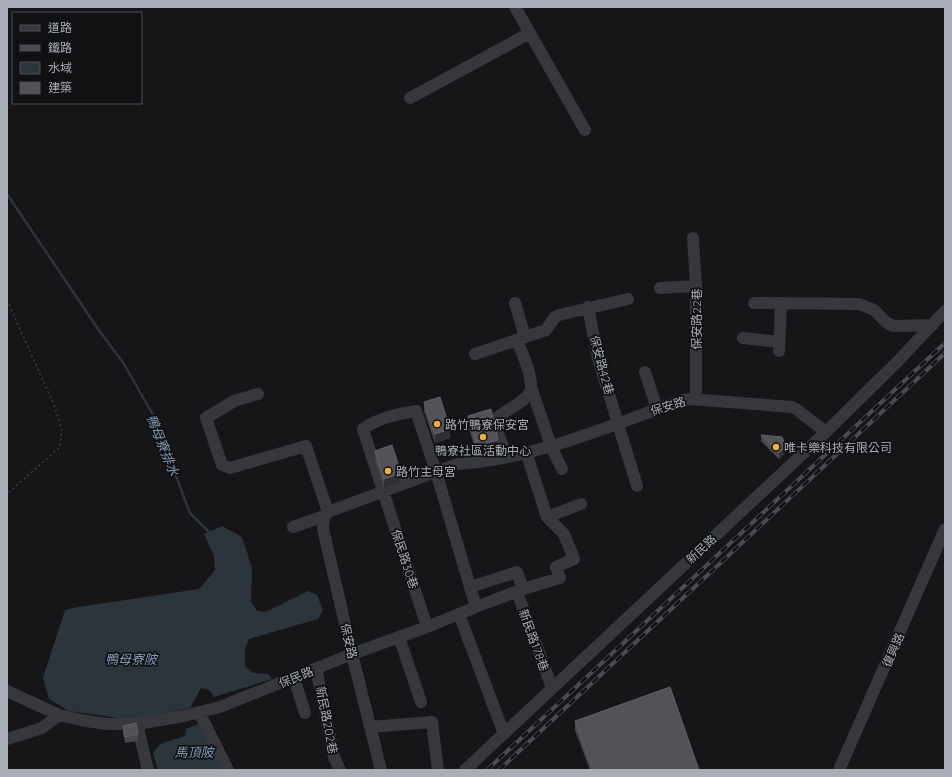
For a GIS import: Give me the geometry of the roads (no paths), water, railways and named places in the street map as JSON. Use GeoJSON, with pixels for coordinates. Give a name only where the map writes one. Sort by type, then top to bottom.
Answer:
{"type":"FeatureCollection","features":[{"type":"Feature","properties":{"kind":"street"},"geometry":{"type":"LineString","coordinates":[[516,7],[585,130]]}},
{"type":"Feature","properties":{"kind":"street"},"geometry":{"type":"LineString","coordinates":[[410,98],[530,33]]}},
{"type":"Feature","properties":{"kind":"street","name":"保安路22巷"},"geometry":{"type":"LineString","coordinates":[[694,238],[696,286],[696,399]]}},
{"type":"Feature","properties":{"kind":"street"},"geometry":{"type":"LineString","coordinates":[[660,288],[696,286]]}},
{"type":"Feature","properties":{"kind":"street"},"geometry":{"type":"LineString","coordinates":[[475,354],[546,330],[555,317],[559,315],[588,307],[628,299]]}},
{"type":"Feature","properties":{"kind":"street"},"geometry":{"type":"LineString","coordinates":[[515,303],[531,387],[551,446],[562,469]]}},
{"type":"Feature","properties":{"kind":"street"},"geometry":{"type":"LineString","coordinates":[[754,303],[860,304],[874,310],[886,322],[894,326],[933,325]]}},
{"type":"Feature","properties":{"kind":"street"},"geometry":{"type":"LineString","coordinates":[[743,338],[779,346],[781,303]]}},
{"type":"Feature","properties":{"kind":"street","name":"保安路42巷"},"geometry":{"type":"LineString","coordinates":[[588,307],[598,358],[637,486]]}},
{"type":"Feature","properties":{"kind":"street","name":"新民路"},"geometry":{"type":"LineString","coordinates":[[465,770],[826,432],[899,360],[945,311]]}},
{"type":"Feature","properties":{"kind":"street"},"geometry":{"type":"LineString","coordinates":[[645,372],[657,409]]}},
{"type":"Feature","properties":{"kind":"street"},"geometry":{"type":"LineString","coordinates":[[507,456],[497,427],[497,417],[514,407],[530,392],[531,387]]}},
{"type":"Feature","properties":{"kind":"street","name":"保安路"},"geometry":{"type":"LineString","coordinates":[[258,394],[234,402],[206,418],[222,465],[230,468],[306,446],[326,514],[323,522],[324,529],[352,654],[381,770]]}},
{"type":"Feature","properties":{"kind":"street","name":"保安路"},"geometry":{"type":"LineString","coordinates":[[326,514],[458,464],[474,463],[551,446],[683,400],[696,399],[792,407],[826,432]]}},
{"type":"Feature","properties":{"kind":"street"},"geometry":{"type":"LineString","coordinates":[[384,492],[363,429],[371,423],[402,413],[416,411],[436,472],[476,607]]}},
{"type":"Feature","properties":{"kind":"street"},"geometry":{"type":"LineString","coordinates":[[504,734],[459,614],[520,590],[560,578],[556,567],[574,559],[564,534],[547,517],[526,452]]}},
{"type":"Feature","properties":{"kind":"street","name":"保民路30巷"},"geometry":{"type":"LineString","coordinates":[[384,492],[427,627]]}},
{"type":"Feature","properties":{"kind":"street"},"geometry":{"type":"LineString","coordinates":[[547,517],[581,504]]}},
{"type":"Feature","properties":{"kind":"street"},"geometry":{"type":"LineString","coordinates":[[293,527],[326,514]]}},
{"type":"Feature","properties":{"kind":"street","name":"復興路"},"geometry":{"type":"LineString","coordinates":[[839,770],[945,529]]}},
{"type":"Feature","properties":{"kind":"street","name":"新民路178巷"},"geometry":{"type":"LineString","coordinates":[[470,587],[517,572],[520,590],[552,688]]}},
{"type":"Feature","properties":{"kind":"street","name":"保民路"},"geometry":{"type":"LineString","coordinates":[[7,691],[60,715],[107,724],[137,724],[220,707],[316,668],[459,614]]}},
{"type":"Feature","properties":{"kind":"street"},"geometry":{"type":"LineString","coordinates":[[399,637],[421,702]]}},
{"type":"Feature","properties":{"kind":"street","name":"新民路202巷"},"geometry":{"type":"LineString","coordinates":[[316,668],[334,757],[340,770]]}},
{"type":"Feature","properties":{"kind":"street"},"geometry":{"type":"LineString","coordinates":[[294,678],[305,713]]}},
{"type":"Feature","properties":{"kind":"street"},"geometry":{"type":"LineString","coordinates":[[199,712],[228,770]]}},
{"type":"Feature","properties":{"kind":"street"},"geometry":{"type":"LineString","coordinates":[[7,739],[42,728],[60,715]]}},
{"type":"Feature","properties":{"kind":"street"},"geometry":{"type":"LineString","coordinates":[[370,727],[432,722],[438,770]]}},
{"type":"Feature","properties":{"kind":"street"},"geometry":{"type":"LineString","coordinates":[[137,724],[148,770]]}},
{"type":"Feature","properties":{"kind":"water","name":"鴨母寮陂"},"geometry":{"type":"Polygon","coordinates":[[[222,526],[242,537],[252,568],[251,602],[257,611],[266,612],[308,591],[317,595],[323,610],[318,619],[249,639],[245,649],[245,666],[253,673],[268,674],[272,679],[214,697],[209,690],[201,688],[190,708],[133,720],[69,711],[49,699],[43,678],[65,610],[199,589],[215,570],[214,556],[204,534],[222,526]]]}},
{"type":"Feature","properties":{"kind":"water","name":"馬頂陂"},"geometry":{"type":"Polygon","coordinates":[[[200,723],[224,770],[158,770],[153,753],[160,744],[185,736],[186,729],[200,723]]]}},
{"type":"Feature","properties":{"kind":"waterway","name":"鴨母寮排水"},"geometry":{"type":"LineString","coordinates":[[7,194],[98,329],[124,364],[153,415],[190,513],[211,534]]}},
{"type":"Feature","properties":{"kind":"railway"},"geometry":{"type":"LineString","coordinates":[[487,770],[945,343]]}},
{"type":"Feature","properties":{"kind":"railway"},"geometry":{"type":"LineString","coordinates":[[499,770],[945,353]]}},
{"type":"Feature","properties":{"kind":"place","name":"路竹鴨寮保安宮"},"geometry":{"type":"Point","coordinates":[437,424]}},
{"type":"Feature","properties":{"kind":"place","name":"鴨寮社區活動中心"},"geometry":{"type":"Point","coordinates":[483,437]}},
{"type":"Feature","properties":{"kind":"place","name":"唯卡樂科技有限公司"},"geometry":{"type":"Point","coordinates":[776,447]}},
{"type":"Feature","properties":{"kind":"place","name":"路竹主母宮"},"geometry":{"type":"Point","coordinates":[388,471]}}]}
